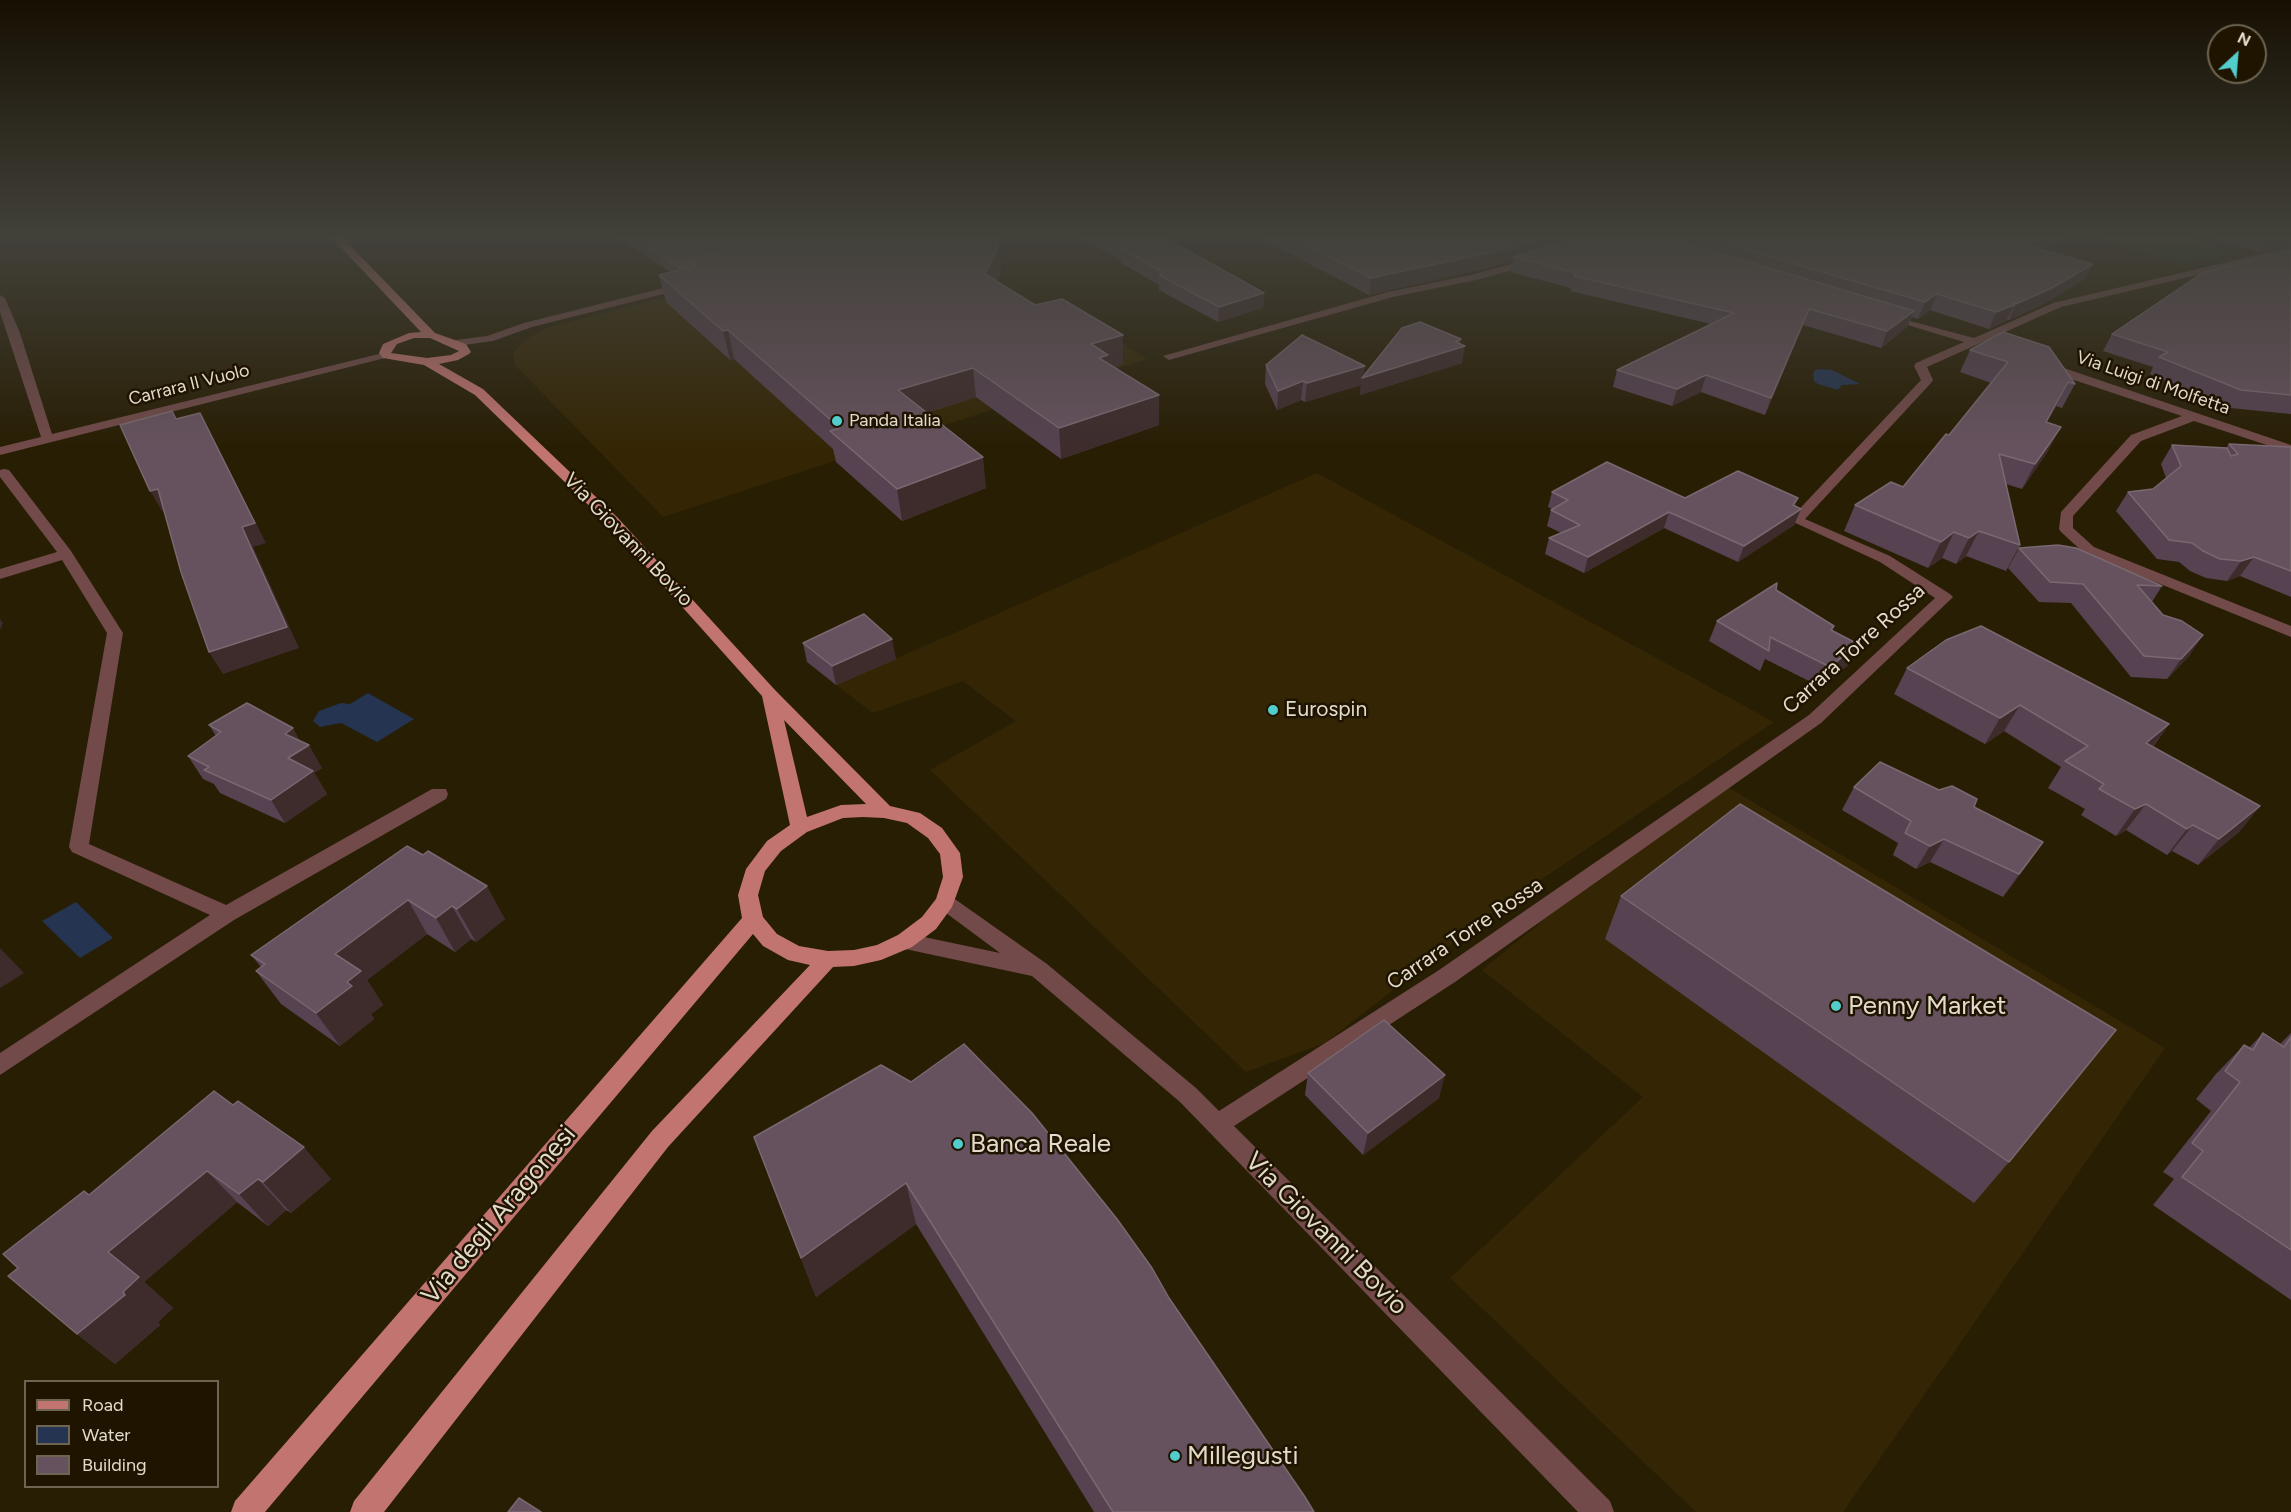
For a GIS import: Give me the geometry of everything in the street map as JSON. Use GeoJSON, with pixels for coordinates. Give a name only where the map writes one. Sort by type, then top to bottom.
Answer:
{"type":"FeatureCollection","features":[{"type":"Feature","properties":{"kind":"main road"},"geometry":{"type":"LineString","coordinates":[[386,308],[398,325],[413,335],[431,335]]}},
{"type":"Feature","properties":{"kind":"main road"},"geometry":{"type":"LineString","coordinates":[[398,325],[456,343],[465,349],[466,364],[479,392]]}},
{"type":"Feature","properties":{"kind":"main road"},"geometry":{"type":"LineString","coordinates":[[398,325],[387,346],[385,353],[387,356],[427,362],[466,364]]}},
{"type":"Feature","properties":{"kind":"main road"},"geometry":{"type":"LineString","coordinates":[[427,362],[479,392]]}},
{"type":"Feature","properties":{"kind":"main road","name":"Via Giovanni Bovio"},"geometry":{"type":"LineString","coordinates":[[479,392],[612,520],[769,694],[884,811]]}},
{"type":"Feature","properties":{"kind":"main road","name":"Via Giovanni Bovio"},"geometry":{"type":"LineString","coordinates":[[769,694],[800,827]]}},
{"type":"Feature","properties":{"kind":"main road"},"geometry":{"type":"LineString","coordinates":[[884,811],[913,818],[935,833],[950,853],[953,877],[945,902],[928,923],[905,941],[881,952],[863,956],[828,959],[795,954],[770,940],[753,920],[748,895],[756,869],[774,846],[800,827],[841,812],[884,811]]}},
{"type":"Feature","properties":{"kind":"main road","name":"Via degli Aragonesi"},"geometry":{"type":"LineString","coordinates":[[246,1512],[753,920]]}},
{"type":"Feature","properties":{"kind":"main road"},"geometry":{"type":"LineString","coordinates":[[365,1512],[660,1139],[828,959]]}},
{"type":"Feature","properties":{"kind":"street"},"geometry":{"type":"LineString","coordinates":[[3,308],[14,333],[43,430],[48,438]]}},
{"type":"Feature","properties":{"kind":"street"},"geometry":{"type":"LineString","coordinates":[[456,343],[489,339],[528,325],[598,308]]}},
{"type":"Feature","properties":{"kind":"street"},"geometry":{"type":"LineString","coordinates":[[1169,356],[1343,308]]}},
{"type":"Feature","properties":{"kind":"street","name":"Carrara Torre Rossa"},"geometry":{"type":"LineString","coordinates":[[1217,1124],[1447,976],[1815,719],[1945,597],[1885,559],[1796,520],[1927,380],[1920,366],[2051,308]]}},
{"type":"Feature","properties":{"kind":"street"},"geometry":{"type":"LineString","coordinates":[[1872,311],[1995,348]]}},
{"type":"Feature","properties":{"kind":"street"},"geometry":{"type":"LineString","coordinates":[[0,336],[14,333]]}},
{"type":"Feature","properties":{"kind":"street","name":"Carrara Il Vuolo"},"geometry":{"type":"LineString","coordinates":[[0,451],[387,356]]}},
{"type":"Feature","properties":{"kind":"street","name":"Via Luigi di Molfetta"},"geometry":{"type":"LineString","coordinates":[[2028,360],[2291,449]]}},
{"type":"Feature","properties":{"kind":"street"},"geometry":{"type":"LineString","coordinates":[[2194,416],[2136,438],[2066,515],[2066,529],[2089,550],[2291,632]]}},
{"type":"Feature","properties":{"kind":"street"},"geometry":{"type":"LineString","coordinates":[[4,473],[66,554],[116,633],[80,847],[226,914]]}},
{"type":"Feature","properties":{"kind":"street"},"geometry":{"type":"LineString","coordinates":[[0,574],[66,554]]}},
{"type":"Feature","properties":{"kind":"street"},"geometry":{"type":"LineString","coordinates":[[0,1065],[226,914],[439,794]]}},
{"type":"Feature","properties":{"kind":"street","name":"Via Giovanni Bovio"},"geometry":{"type":"LineString","coordinates":[[945,902],[1039,970],[1188,1095],[1599,1512]]}},
{"type":"Feature","properties":{"kind":"street","name":"Via Giovanni Bovio"},"geometry":{"type":"LineString","coordinates":[[905,941],[1039,970]]}},
{"type":"Feature","properties":{"kind":"shaded area"},"geometry":{"type":"Polygon","coordinates":[[[625,308],[1051,308],[1080,316],[1147,359],[663,517],[515,365],[513,354],[521,343],[546,328],[625,308]]]}},
{"type":"Feature","properties":{"kind":"shaded area"},"geometry":{"type":"Polygon","coordinates":[[[1317,473],[1774,722],[1492,913],[1325,1043],[1246,1072],[930,770],[1016,721],[963,681],[873,713],[836,685],[1317,473]]]}},
{"type":"Feature","properties":{"kind":"shaded area"},"geometry":{"type":"Polygon","coordinates":[[[1716,780],[2165,1048],[1843,1512],[1696,1512],[1450,1278],[1643,1097],[1482,970],[1716,780]]]}},
{"type":"Feature","properties":{"kind":"water"},"geometry":{"type":"Polygon","coordinates":[[[1815,370],[1832,370],[1860,384],[1842,385],[1838,390],[1818,384],[1814,381],[1813,374],[1815,370]]]}},
{"type":"Feature","properties":{"kind":"water"},"geometry":{"type":"Polygon","coordinates":[[[368,693],[414,719],[377,742],[341,723],[320,727],[313,721],[319,711],[341,703],[350,704],[368,693]]]}},
{"type":"Feature","properties":{"kind":"water"},"geometry":{"type":"Polygon","coordinates":[[[76,902],[113,938],[80,958],[42,921],[76,902]]]}},
{"type":"Feature","properties":{"kind":"building"},"geometry":{"type":"Polygon","coordinates":[[[696,308],[1077,308],[1123,335],[1091,344],[1108,355],[1099,358],[1159,395],[1059,428],[973,368],[898,390],[983,457],[897,489],[830,431],[840,428],[728,330],[723,331],[696,308]]]}},
{"type":"Feature","properties":{"kind":"building"},"geometry":{"type":"Polygon","coordinates":[[[1710,308],[1902,308],[1914,311],[1887,331],[1809,309],[1771,398],[1706,375],[1677,389],[1617,370],[1734,313],[1710,308]]]}},
{"type":"Feature","properties":{"kind":"building"},"geometry":{"type":"Polygon","coordinates":[[[1981,308],[2007,308],[1996,312],[1981,308]]]}},
{"type":"Feature","properties":{"kind":"building"},"geometry":{"type":"Polygon","coordinates":[[[2151,308],[2291,308],[2291,395],[2241,390],[2159,357],[2168,352],[2112,334],[2151,308]]]}},
{"type":"Feature","properties":{"kind":"building"},"geometry":{"type":"Polygon","coordinates":[[[1420,322],[1461,339],[1456,342],[1465,346],[1362,378],[1402,328],[1420,322]]]}},
{"type":"Feature","properties":{"kind":"building"},"geometry":{"type":"Polygon","coordinates":[[[2003,332],[2049,347],[2075,384],[2068,382],[2046,422],[2061,427],[2035,464],[1999,454],[2020,545],[1979,531],[1969,538],[1954,532],[1941,542],[1855,505],[1891,482],[1903,487],[1946,434],[1949,435],[2008,362],[1970,350],[2003,332]]]}},
{"type":"Feature","properties":{"kind":"building"},"geometry":{"type":"Polygon","coordinates":[[[1302,335],[1365,366],[1307,383],[1303,381],[1278,391],[1266,365],[1302,335]]]}},
{"type":"Feature","properties":{"kind":"building"},"geometry":{"type":"Polygon","coordinates":[[[172,411],[176,419],[200,413],[255,523],[242,527],[287,627],[209,652],[181,572],[158,489],[150,491],[120,425],[172,411]]]}},
{"type":"Feature","properties":{"kind":"building"},"geometry":{"type":"Polygon","coordinates":[[[2229,444],[2291,447],[2291,571],[2254,557],[2241,561],[2220,559],[2192,543],[2169,540],[2128,492],[2153,489],[2181,466],[2172,445],[2227,448],[2231,456],[2238,454],[2229,444]]]}},
{"type":"Feature","properties":{"kind":"building"},"geometry":{"type":"Polygon","coordinates":[[[1607,462],[1685,498],[1738,471],[1798,498],[1793,505],[1801,509],[1744,546],[1669,512],[1588,557],[1549,538],[1580,525],[1551,510],[1568,500],[1552,492],[1607,462]]]}},
{"type":"Feature","properties":{"kind":"building"},"geometry":{"type":"Polygon","coordinates":[[[2058,545],[2076,548],[2162,586],[2137,585],[2163,615],[2182,621],[2203,635],[2181,659],[2144,656],[2083,584],[2050,582],[2019,548],[2058,545]]]}},
{"type":"Feature","properties":{"kind":"building"},"geometry":{"type":"Polygon","coordinates":[[[1777,583],[1776,590],[1834,626],[1831,630],[1858,644],[1830,667],[1770,637],[1769,651],[1717,621],[1777,583]]]}},
{"type":"Feature","properties":{"kind":"building"},"geometry":{"type":"Polygon","coordinates":[[[864,614],[892,639],[832,666],[803,643],[864,614]]]}},
{"type":"Feature","properties":{"kind":"building"},"geometry":{"type":"Polygon","coordinates":[[[1981,626],[2169,724],[2146,743],[2260,806],[2219,839],[2193,825],[2187,829],[2146,804],[2135,809],[2099,789],[2104,784],[2065,761],[2088,746],[2020,705],[2000,718],[1907,668],[1946,640],[1981,626]]]}},
{"type":"Feature","properties":{"kind":"building"},"geometry":{"type":"Polygon","coordinates":[[[247,703],[293,728],[285,734],[309,745],[288,758],[313,771],[271,800],[204,770],[209,767],[188,756],[221,732],[209,725],[247,703]]]}},
{"type":"Feature","properties":{"kind":"building"},"geometry":{"type":"Polygon","coordinates":[[[1880,762],[1939,790],[1952,786],[1977,799],[1974,807],[2043,842],[2019,874],[1944,839],[1930,846],[1905,833],[1911,821],[1854,787],[1880,762]]]}},
{"type":"Feature","properties":{"kind":"building","name":"Penny Market"},"geometry":{"type":"Polygon","coordinates":[[[1740,804],[2116,1030],[2009,1162],[1621,896],[1740,804]]]}},
{"type":"Feature","properties":{"kind":"building"},"geometry":{"type":"Polygon","coordinates":[[[407,846],[423,855],[428,851],[487,886],[457,909],[452,906],[436,918],[408,900],[335,954],[361,971],[347,982],[352,986],[316,1013],[256,971],[265,964],[251,955],[407,846]]]}},
{"type":"Feature","properties":{"kind":"building"},"geometry":{"type":"Polygon","coordinates":[[[1384,1020],[1445,1075],[1368,1133],[1308,1073],[1384,1020]]]}},
{"type":"Feature","properties":{"kind":"building"},"geometry":{"type":"Polygon","coordinates":[[[2263,1033],[2284,1047],[2291,1037],[2291,1250],[2182,1177],[2203,1151],[2192,1143],[2240,1082],[2225,1071],[2244,1045],[2253,1050],[2263,1033]]]}},
{"type":"Feature","properties":{"kind":"building"},"geometry":{"type":"Polygon","coordinates":[[[964,1044],[1032,1113],[1117,1219],[1314,1512],[1113,1512],[906,1183],[801,1258],[754,1137],[881,1065],[911,1082],[964,1044]]]}},
{"type":"Feature","properties":{"kind":"building"},"geometry":{"type":"Polygon","coordinates":[[[214,1091],[233,1105],[238,1101],[304,1147],[263,1182],[258,1179],[239,1194],[207,1171],[108,1252],[139,1277],[123,1292],[125,1295],[77,1334],[8,1276],[18,1268],[3,1254],[84,1191],[89,1195],[214,1091]]]}},
{"type":"Feature","properties":{"kind":"building"},"geometry":{"type":"Polygon","coordinates":[[[519,1498],[541,1512],[508,1512],[519,1498]]]}},
{"type":"Feature","properties":{"kind":"place","name":"Panda Italia"},"geometry":{"type":"Point","coordinates":[837,421]}},
{"type":"Feature","properties":{"kind":"place","name":"Eurospin"},"geometry":{"type":"Point","coordinates":[1273,710]}},
{"type":"Feature","properties":{"kind":"place","name":"Penny Market"},"geometry":{"type":"Point","coordinates":[1836,1006]}},
{"type":"Feature","properties":{"kind":"place","name":"Banca Reale"},"geometry":{"type":"Point","coordinates":[958,1144]}},
{"type":"Feature","properties":{"kind":"place","name":"Millegusti"},"geometry":{"type":"Point","coordinates":[1175,1456]}}]}
